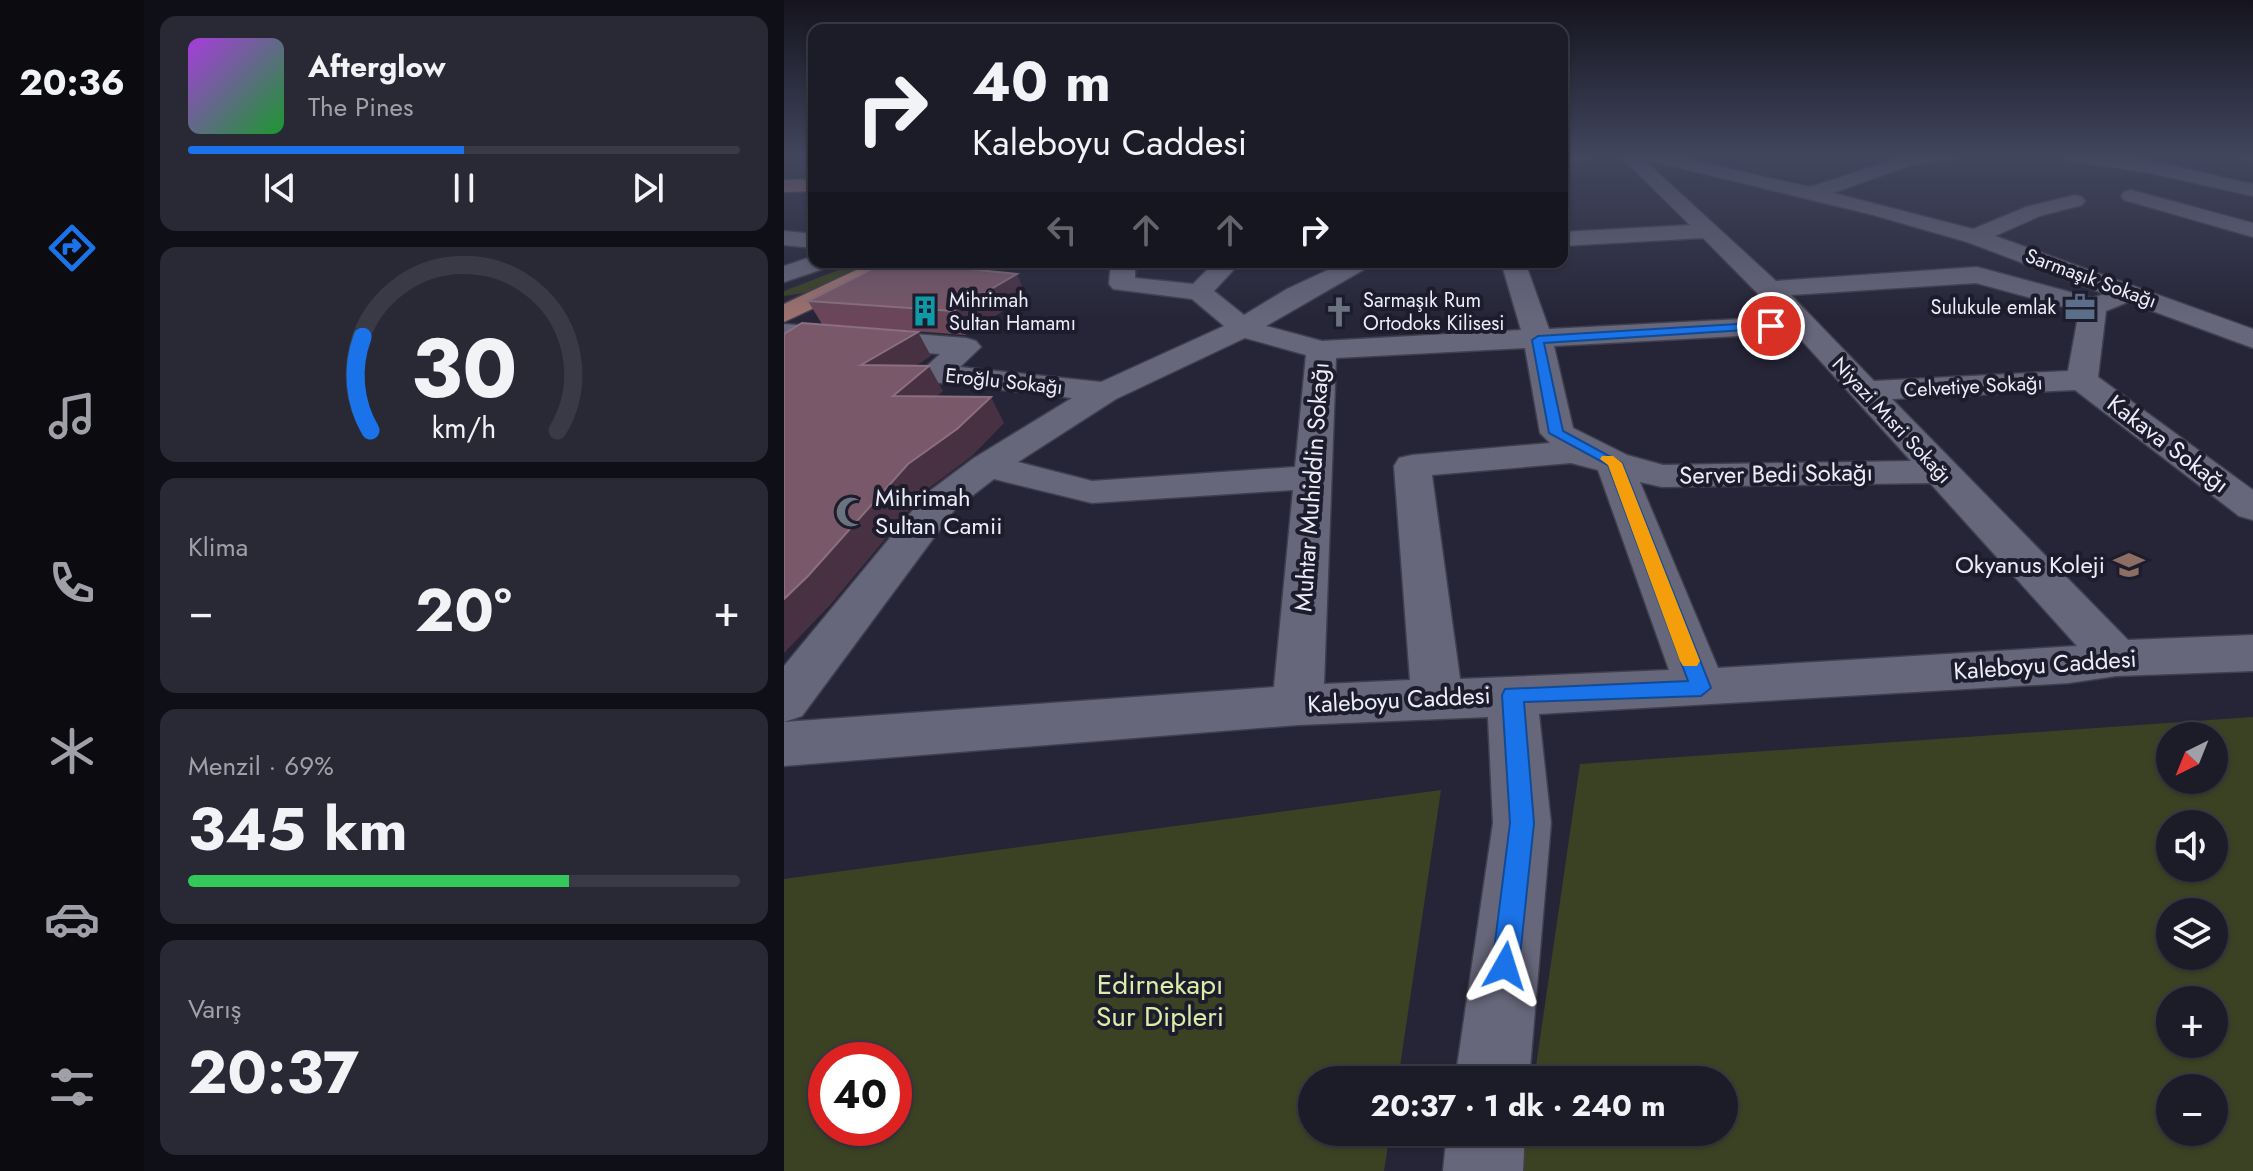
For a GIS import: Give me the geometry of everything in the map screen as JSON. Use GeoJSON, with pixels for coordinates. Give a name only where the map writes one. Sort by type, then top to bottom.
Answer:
{"type":"FeatureCollection","features":[{"type":"Feature","properties":{"kind":"main road"},"geometry":{"type":"LineString","coordinates":[[787,279],[840,275],[869,268]]}},
{"type":"Feature","properties":{"kind":"main road"},"geometry":{"type":"LineString","coordinates":[[784,302],[840,275]]}},
{"type":"Feature","properties":{"kind":"main road"},"geometry":{"type":"LineString","coordinates":[[784,314],[840,275]]}},
{"type":"Feature","properties":{"kind":"street","name":"Niyazi Mısri Sokağı"},"geometry":{"type":"LineString","coordinates":[[1684,210],[1770,289],[2116,658]]}},
{"type":"Feature","properties":{"kind":"street","name":"Sarmaşık Sokağı"},"geometry":{"type":"LineString","coordinates":[[1874,210],[1975,237],[2253,339]]}},
{"type":"Feature","properties":{"kind":"street"},"geometry":{"type":"LineString","coordinates":[[1975,237],[2039,210]]}},
{"type":"Feature","properties":{"kind":"street"},"geometry":{"type":"LineString","coordinates":[[2180,210],[2253,230]]}},
{"type":"Feature","properties":{"kind":"street"},"geometry":{"type":"LineString","coordinates":[[1568,239],[1706,231]]}},
{"type":"Feature","properties":{"kind":"street"},"geometry":{"type":"LineString","coordinates":[[784,238],[808,240]]}},
{"type":"Feature","properties":{"kind":"street"},"geometry":{"type":"LineString","coordinates":[[787,279],[808,268]]}},
{"type":"Feature","properties":{"kind":"street"},"geometry":{"type":"LineString","coordinates":[[1123,268],[1122,284],[1199,292],[1243,328]]}},
{"type":"Feature","properties":{"kind":"street"},"geometry":{"type":"LineString","coordinates":[[1199,292],[1223,268]]}},
{"type":"Feature","properties":{"kind":"street"},"geometry":{"type":"LineString","coordinates":[[784,702],[941,501],[987,466],[1105,392],[1243,328],[1296,295],[1352,268]]}},
{"type":"Feature","properties":{"kind":"street"},"geometry":{"type":"LineString","coordinates":[[1515,268],[1538,340],[1557,433],[1614,463],[1701,688]]}},
{"type":"Feature","properties":{"kind":"street"},"geometry":{"type":"LineString","coordinates":[[1770,289],[1977,275],[2093,307],[2132,293]]}},
{"type":"Feature","properties":{"kind":"street"},"geometry":{"type":"LineString","coordinates":[[2082,380],[2093,307]]}},
{"type":"Feature","properties":{"kind":"street"},"geometry":{"type":"LineString","coordinates":[[1321,350],[1801,324]]}},
{"type":"Feature","properties":{"kind":"street","name":"Muhtar Muhiddin Sokağı"},"geometry":{"type":"LineString","coordinates":[[1243,328],[1321,350],[1298,705]]}},
{"type":"Feature","properties":{"kind":"street","name":"Eroğlu Sokağı"},"geometry":{"type":"LineString","coordinates":[[784,333],[966,347],[934,374],[1105,392]]}},
{"type":"Feature","properties":{"kind":"street"},"geometry":{"type":"LineString","coordinates":[[784,359],[820,336]]}},
{"type":"Feature","properties":{"kind":"street","name":"Celvetiye Sokağı"},"geometry":{"type":"LineString","coordinates":[[1864,391],[2082,380]]}},
{"type":"Feature","properties":{"kind":"street","name":"Kakava Sokağı"},"geometry":{"type":"LineString","coordinates":[[2082,380],[2253,508]]}},
{"type":"Feature","properties":{"kind":"street"},"geometry":{"type":"LineString","coordinates":[[1437,697],[1412,466],[1572,452],[1614,463]]}},
{"type":"Feature","properties":{"kind":"street","name":"Server Bedi Sokağı"},"geometry":{"type":"LineString","coordinates":[[1614,463],[1662,476],[1940,472]]}},
{"type":"Feature","properties":{"kind":"street"},"geometry":{"type":"LineString","coordinates":[[987,466],[1092,492],[1312,477]]}},
{"type":"Feature","properties":{"kind":"street","name":"Kaleboyu Caddesi"},"geometry":{"type":"LineString","coordinates":[[784,744],[1298,705],[1701,688],[2069,665],[2116,658],[2253,653]]}},
{"type":"Feature","properties":{"kind":"street"},"geometry":{"type":"LineString","coordinates":[[1494,1066],[1522,823],[1512,695]]}},
{"type":"Feature","properties":{"kind":"street"},"geometry":{"type":"LineString","coordinates":[[1483,1171],[1485,1146]]}},
{"type":"Feature","properties":{"kind":"green space"},"geometry":{"type":"Polygon","coordinates":[[[843,268],[863,268],[810,292],[784,296],[784,291],[843,268]]]}},
{"type":"Feature","properties":{"kind":"green space"},"geometry":{"type":"Polygon","coordinates":[[[2253,717],[2253,1171],[1521,1171],[1525,1146],[1738,1146],[1738,1066],[1536,1066],[1580,764],[2156,724],[2156,794],[2228,794],[2228,722],[2181,722],[2253,717]]]}},
{"type":"Feature","properties":{"kind":"green space","name":"Edirnekapı Sur Dipleri"},"geometry":{"type":"Polygon","coordinates":[[[1441,790],[1400,1066],[1298,1066],[1298,1146],[1388,1146],[1384,1171],[784,1171],[784,879],[1441,790]]]}},
{"type":"Feature","properties":{"kind":"building"},"geometry":{"type":"Polygon","coordinates":[[[874,268],[958,268],[1017,274],[953,311],[808,301],[874,268]]]}},
{"type":"Feature","properties":{"kind":"building","name":"Mihrimah Sultan Camii"},"geometry":{"type":"Polygon","coordinates":[[[802,323],[918,332],[861,365],[929,366],[893,396],[991,397],[957,429],[908,464],[784,599],[784,334],[802,323]]]}},
{"type":"Feature","properties":{"kind":"slow traffic"},"geometry":{"type":"LineString","coordinates":[[1608,459],[1614,463],[1690,661]]}},
{"type":"Feature","properties":{"kind":"place","name":"Sulukule emlak"},"geometry":{"type":"Point","coordinates":[2080,307]}},
{"type":"Feature","properties":{"kind":"place","name":"Mihrimah Sultan Hamamı"},"geometry":{"type":"Point","coordinates":[925,311]}},
{"type":"Feature","properties":{"kind":"place","name":"Sarmaşık Rum Ortodoks Kilisesi"},"geometry":{"type":"Point","coordinates":[1339,312]}},
{"type":"Feature","properties":{"kind":"place","name":"Mihrimah Sultan Camii"},"geometry":{"type":"Point","coordinates":[851,512]}},
{"type":"Feature","properties":{"kind":"place","name":"Okyanus Koleji"},"geometry":{"type":"Point","coordinates":[2129,565]}},
{"type":"Feature","properties":{"kind":"route"},"geometry":{"type":"LineString","coordinates":[[1505,966],[1522,823],[1512,695],[1701,688],[1614,463],[1557,433],[1538,340],[1771,326]]}}]}
